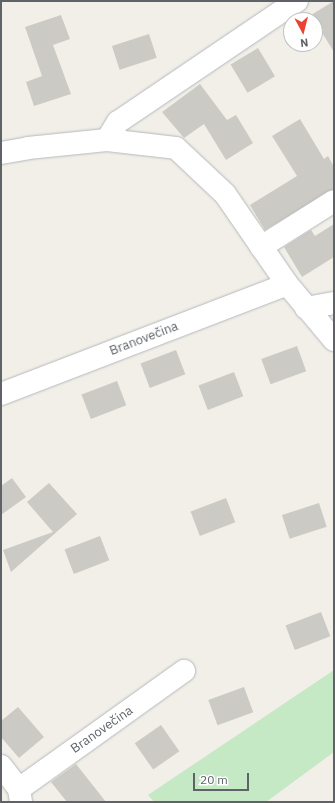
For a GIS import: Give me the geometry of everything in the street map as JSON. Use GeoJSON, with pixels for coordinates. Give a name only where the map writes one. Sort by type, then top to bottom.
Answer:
{"type":"FeatureCollection","features":[{"type":"Feature","properties":{"kind":"street"},"geometry":{"type":"LineString","coordinates":[[107,140],[118,122],[297,1]]}},
{"type":"Feature","properties":{"kind":"street"},"geometry":{"type":"LineString","coordinates":[[1,153],[28,148],[107,140],[176,148],[224,194],[286,284],[334,340]]}},
{"type":"Feature","properties":{"kind":"street"},"geometry":{"type":"LineString","coordinates":[[261,247],[334,201]]}},
{"type":"Feature","properties":{"kind":"street","name":"Branovečina"},"geometry":{"type":"LineString","coordinates":[[1,394],[286,284]]}},
{"type":"Feature","properties":{"kind":"street"},"geometry":{"type":"LineString","coordinates":[[306,308],[334,303]]}},
{"type":"Feature","properties":{"kind":"street","name":"Branovečina"},"geometry":{"type":"LineString","coordinates":[[1,766],[20,795],[184,671]]}},
{"type":"Feature","properties":{"kind":"green space"},"geometry":{"type":"Polygon","coordinates":[[[334,670],[334,752],[266,802],[154,802],[148,795],[334,670]]]}},
{"type":"Feature","properties":{"kind":"building"},"geometry":{"type":"Polygon","coordinates":[[[334,1],[334,52],[323,34],[323,12],[316,12],[334,1]]]}},
{"type":"Feature","properties":{"kind":"building"},"geometry":{"type":"Polygon","coordinates":[[[61,15],[70,39],[53,45],[71,94],[34,106],[26,82],[42,76],[25,27],[61,15]]]}},
{"type":"Feature","properties":{"kind":"building"},"geometry":{"type":"Polygon","coordinates":[[[149,34],[157,58],[120,70],[112,46],[149,34]]]}},
{"type":"Feature","properties":{"kind":"building"},"geometry":{"type":"Polygon","coordinates":[[[258,48],[275,76],[248,93],[231,64],[258,48]]]}},
{"type":"Feature","properties":{"kind":"building"},"geometry":{"type":"Polygon","coordinates":[[[200,84],[227,120],[236,115],[253,143],[226,160],[204,124],[184,138],[162,112],[200,84]]]}},
{"type":"Feature","properties":{"kind":"building"},"geometry":{"type":"Polygon","coordinates":[[[300,119],[324,159],[328,156],[334,167],[334,189],[265,230],[250,205],[297,176],[272,136],[300,119]]]}},
{"type":"Feature","properties":{"kind":"building"},"geometry":{"type":"Polygon","coordinates":[[[334,224],[334,257],[302,277],[284,247],[311,230],[315,236],[334,224]]]}},
{"type":"Feature","properties":{"kind":"building"},"geometry":{"type":"Polygon","coordinates":[[[297,346],[306,371],[271,384],[261,359],[297,346]]]}},
{"type":"Feature","properties":{"kind":"building"},"geometry":{"type":"Polygon","coordinates":[[[176,350],[185,374],[150,388],[141,364],[176,350]]]}},
{"type":"Feature","properties":{"kind":"building"},"geometry":{"type":"Polygon","coordinates":[[[234,372],[243,396],[208,410],[199,386],[234,372]]]}},
{"type":"Feature","properties":{"kind":"building"},"geometry":{"type":"Polygon","coordinates":[[[117,381],[126,405],[91,419],[82,395],[117,381]]]}},
{"type":"Feature","properties":{"kind":"building"},"geometry":{"type":"Polygon","coordinates":[[[12,478],[26,497],[1,515],[1,486],[12,478]]]}},
{"type":"Feature","properties":{"kind":"building"},"geometry":{"type":"Polygon","coordinates":[[[49,483],[77,514],[11,572],[3,550],[53,532],[27,502],[49,483]]]}},
{"type":"Feature","properties":{"kind":"building"},"geometry":{"type":"Polygon","coordinates":[[[226,498],[235,522],[200,536],[191,512],[226,498]]]}},
{"type":"Feature","properties":{"kind":"building"},"geometry":{"type":"Polygon","coordinates":[[[319,503],[327,527],[290,539],[282,515],[319,503]]]}},
{"type":"Feature","properties":{"kind":"building"},"geometry":{"type":"Polygon","coordinates":[[[100,536],[109,560],[74,574],[65,550],[100,536]]]}},
{"type":"Feature","properties":{"kind":"building"},"geometry":{"type":"Polygon","coordinates":[[[321,612],[330,636],[295,650],[286,626],[321,612]]]}},
{"type":"Feature","properties":{"kind":"building"},"geometry":{"type":"Polygon","coordinates":[[[244,687],[253,712],[218,725],[208,700],[244,687]]]}},
{"type":"Feature","properties":{"kind":"building"},"geometry":{"type":"Polygon","coordinates":[[[18,707],[44,737],[19,758],[1,737],[1,721],[18,707]]]}},
{"type":"Feature","properties":{"kind":"building"},"geometry":{"type":"Polygon","coordinates":[[[161,725],[179,751],[153,770],[135,743],[161,725]]]}},
{"type":"Feature","properties":{"kind":"building"},"geometry":{"type":"Polygon","coordinates":[[[76,764],[106,802],[67,802],[51,782],[76,764]]]}}]}
